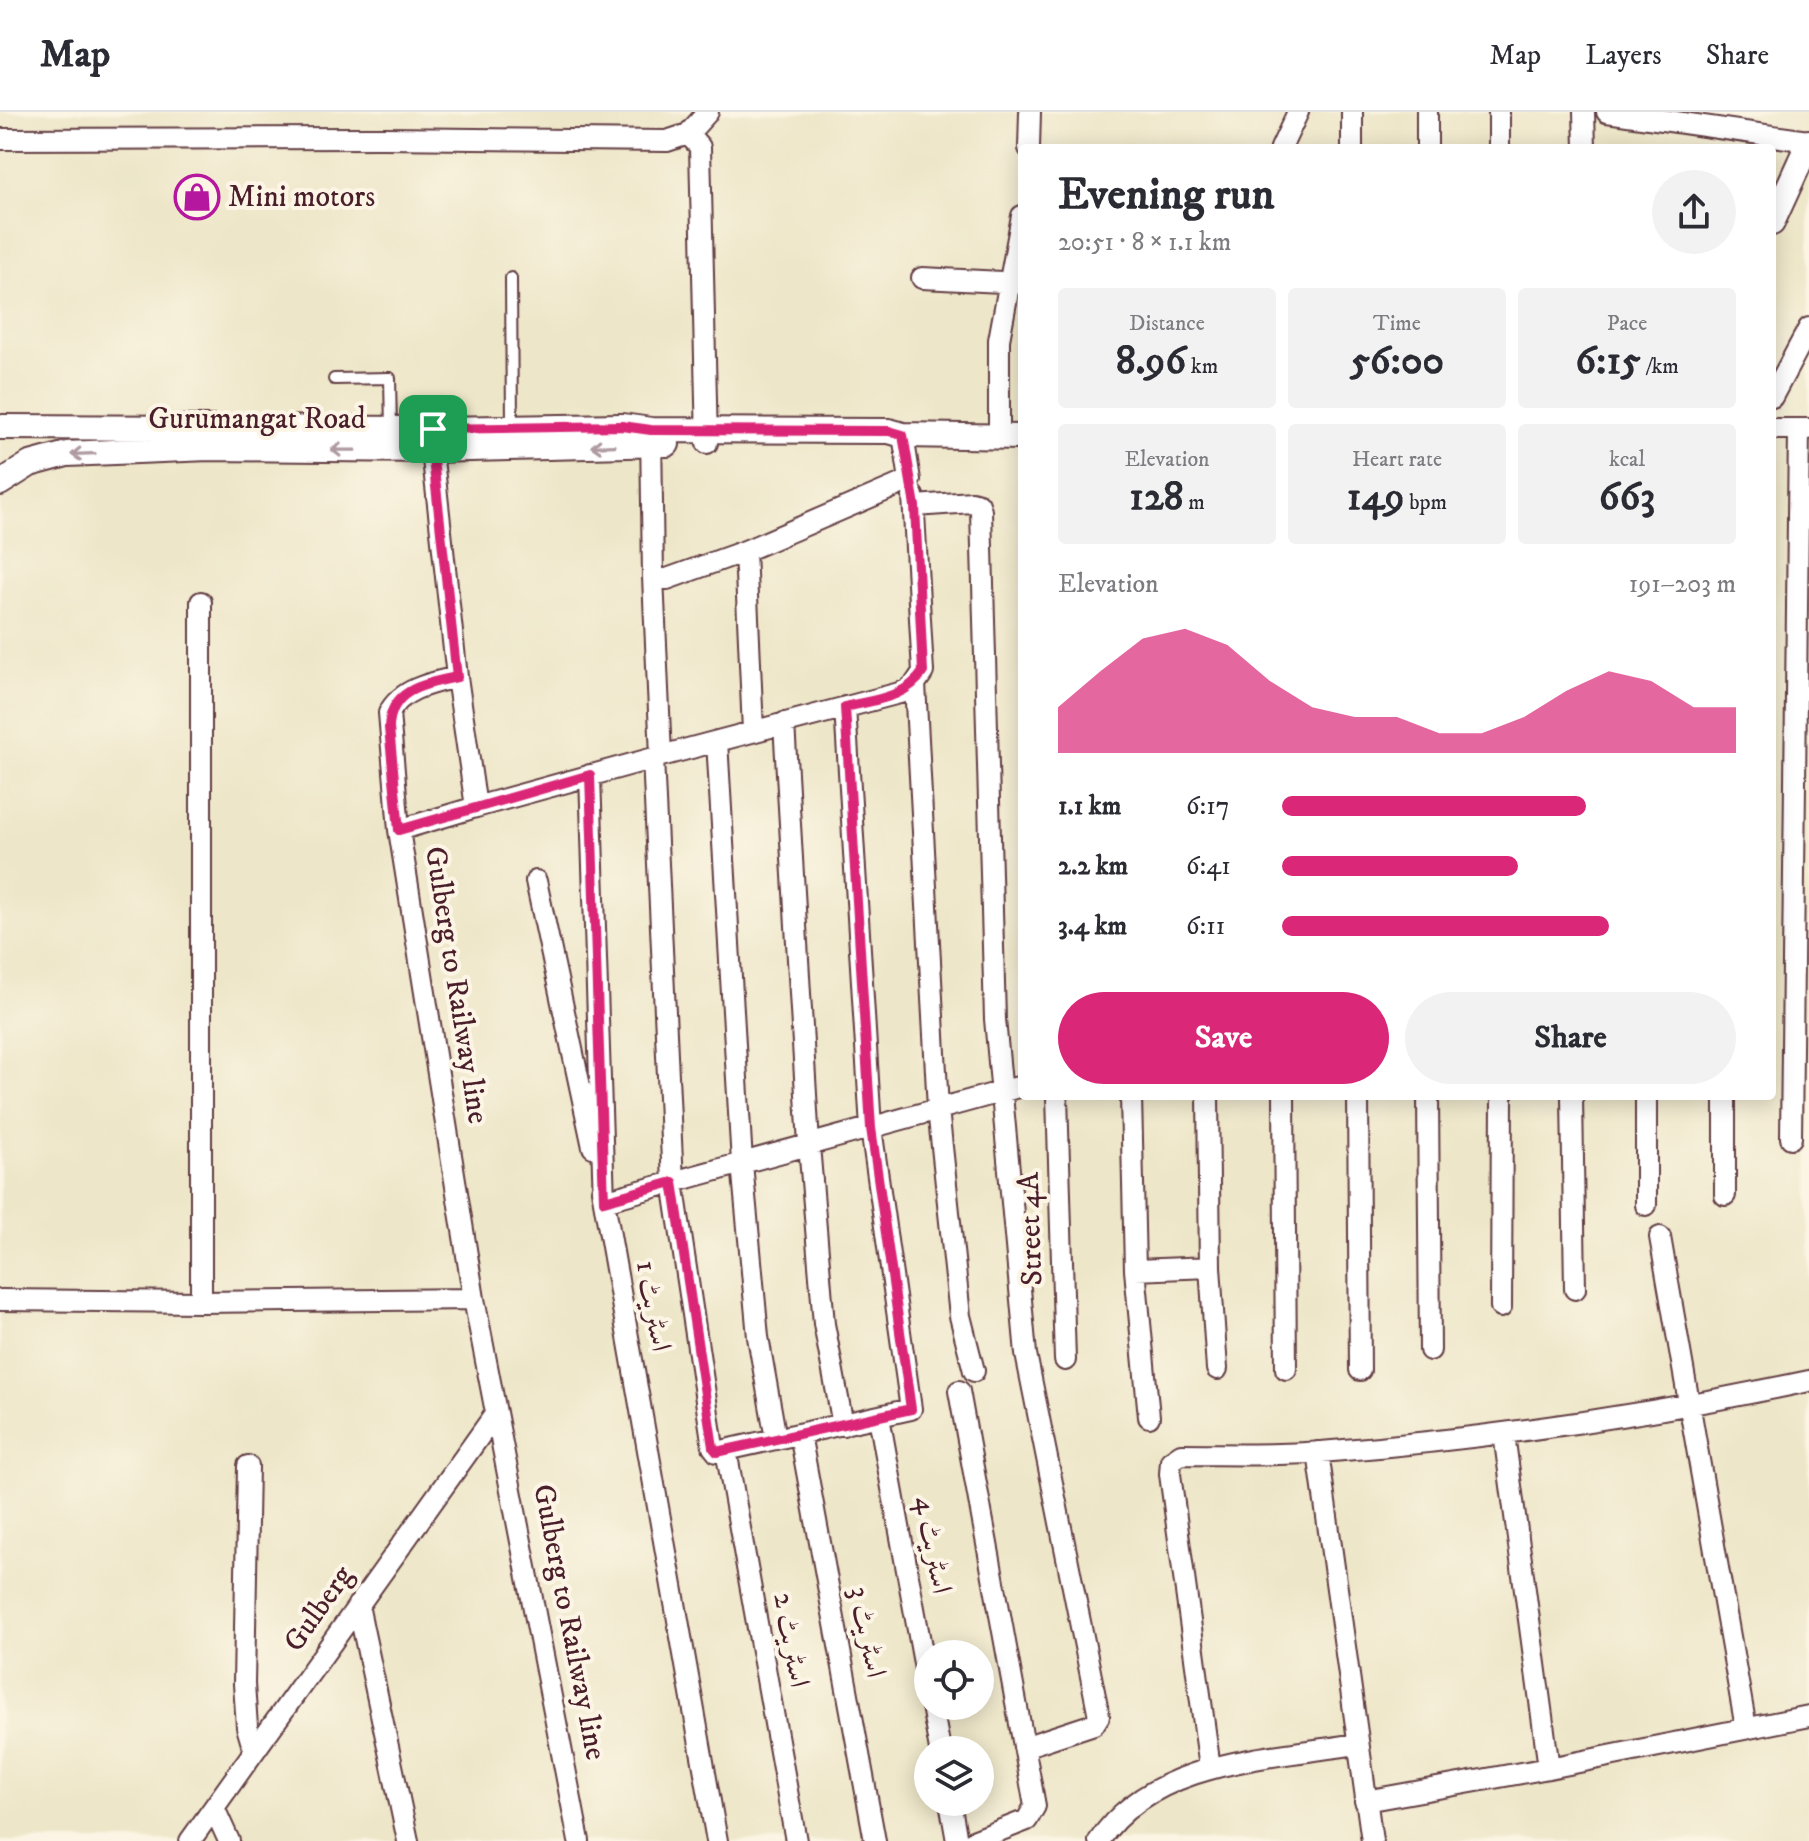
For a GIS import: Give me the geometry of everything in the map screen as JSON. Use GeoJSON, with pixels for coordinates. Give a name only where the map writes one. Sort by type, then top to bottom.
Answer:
{"type":"FeatureCollection","features":[{"type":"Feature","properties":{"kind":"street"},"geometry":{"type":"LineString","coordinates":[[0,139],[667,141],[688,134],[708,112]]}},
{"type":"Feature","properties":{"kind":"street"},"geometry":{"type":"LineString","coordinates":[[1029,144],[1030,112]]}},
{"type":"Feature","properties":{"kind":"street"},"geometry":{"type":"LineString","coordinates":[[1282,144],[1298,112]]}},
{"type":"Feature","properties":{"kind":"street"},"geometry":{"type":"LineString","coordinates":[[1352,112],[1352,144]]}},
{"type":"Feature","properties":{"kind":"street"},"geometry":{"type":"LineString","coordinates":[[1427,112],[1427,144]]}},
{"type":"Feature","properties":{"kind":"street"},"geometry":{"type":"LineString","coordinates":[[1499,112],[1499,144]]}},
{"type":"Feature","properties":{"kind":"street"},"geometry":{"type":"LineString","coordinates":[[1584,112],[1585,144]]}},
{"type":"Feature","properties":{"kind":"street"},"geometry":{"type":"LineString","coordinates":[[1607,112],[1809,142],[1776,214]]}},
{"type":"Feature","properties":{"kind":"street"},"geometry":{"type":"LineString","coordinates":[[688,134],[700,147],[707,435]]}},
{"type":"Feature","properties":{"kind":"street"},"geometry":{"type":"LineString","coordinates":[[0,427],[391,429],[433,440],[512,428],[622,426],[650,437],[889,431],[903,435],[1010,436],[999,340],[1016,283],[1018,261]]}},
{"type":"Feature","properties":{"kind":"street"},"geometry":{"type":"LineString","coordinates":[[922,278],[1016,283]]}},
{"type":"Feature","properties":{"kind":"street"},"geometry":{"type":"LineString","coordinates":[[1776,390],[1809,328]]}},
{"type":"Feature","properties":{"kind":"street"},"geometry":{"type":"LineString","coordinates":[[1776,429],[1804,429],[1791,1138]]}},
{"type":"Feature","properties":{"kind":"street"},"geometry":{"type":"LineString","coordinates":[[476,807],[907,691],[923,672],[915,506],[903,435]]}},
{"type":"Feature","properties":{"kind":"street"},"geometry":{"type":"LineString","coordinates":[[650,437],[657,757],[673,1182],[713,1447],[717,1452],[911,1409],[871,1128],[845,707]]}},
{"type":"Feature","properties":{"kind":"street","name":"Gurumangat Road"},"geometry":{"type":"LineString","coordinates":[[0,483],[30,464],[67,454],[433,440],[650,437]]}},
{"type":"Feature","properties":{"kind":"street","name":"Gulberg to Railway line"},"geometry":{"type":"LineString","coordinates":[[433,440],[457,677],[476,807],[399,830],[474,1299],[579,1841]]}},
{"type":"Feature","properties":{"kind":"street"},"geometry":{"type":"LineString","coordinates":[[653,577],[667,579],[745,551],[910,480]]}},
{"type":"Feature","properties":{"kind":"street"},"geometry":{"type":"LineString","coordinates":[[915,506],[972,502],[979,504],[981,511],[995,1019],[1012,1089],[1026,1354],[1099,1716],[1094,1724],[1024,1747]]}},
{"type":"Feature","properties":{"kind":"street"},"geometry":{"type":"LineString","coordinates":[[745,551],[753,731]]}},
{"type":"Feature","properties":{"kind":"street"},"geometry":{"type":"LineString","coordinates":[[201,602],[201,1302]]}},
{"type":"Feature","properties":{"kind":"street"},"geometry":{"type":"LineString","coordinates":[[399,830],[389,713],[395,702],[406,694],[457,677]]}},
{"type":"Feature","properties":{"kind":"street"},"geometry":{"type":"LineString","coordinates":[[915,684],[938,1109],[960,1316],[974,1371]]}},
{"type":"Feature","properties":{"kind":"street"},"geometry":{"type":"LineString","coordinates":[[784,723],[809,1145],[824,1324],[843,1425]]}},
{"type":"Feature","properties":{"kind":"street"},"geometry":{"type":"LineString","coordinates":[[717,741],[742,1163],[758,1337],[776,1439]]}},
{"type":"Feature","properties":{"kind":"street","name":"اسٹریٹ 1"},"geometry":{"type":"LineString","coordinates":[[590,775],[604,1201],[717,1841]]}},
{"type":"Feature","properties":{"kind":"street"},"geometry":{"type":"LineString","coordinates":[[536,881],[604,1201],[1012,1089]]}},
{"type":"Feature","properties":{"kind":"street","name":"Street 4A"},"geometry":{"type":"LineString","coordinates":[[1057,1100],[1065,1360]]}},
{"type":"Feature","properties":{"kind":"street"},"geometry":{"type":"LineString","coordinates":[[1131,1100],[1135,1270],[1149,1417]]}},
{"type":"Feature","properties":{"kind":"street"},"geometry":{"type":"LineString","coordinates":[[1208,1100],[1210,1267],[1217,1369]]}},
{"type":"Feature","properties":{"kind":"street"},"geometry":{"type":"LineString","coordinates":[[1284,1100],[1286,1369]]}},
{"type":"Feature","properties":{"kind":"street"},"geometry":{"type":"LineString","coordinates":[[1358,1100],[1360,1370]]}},
{"type":"Feature","properties":{"kind":"street"},"geometry":{"type":"LineString","coordinates":[[1428,1100],[1430,1350]]}},
{"type":"Feature","properties":{"kind":"street"},"geometry":{"type":"LineString","coordinates":[[1501,1307],[1502,1100]]}},
{"type":"Feature","properties":{"kind":"street"},"geometry":{"type":"LineString","coordinates":[[1572,1100],[1575,1289]]}},
{"type":"Feature","properties":{"kind":"street"},"geometry":{"type":"LineString","coordinates":[[1646,1100],[1646,1205]]}},
{"type":"Feature","properties":{"kind":"street"},"geometry":{"type":"LineString","coordinates":[[1725,1100],[1725,1195]]}},
{"type":"Feature","properties":{"kind":"street"},"geometry":{"type":"LineString","coordinates":[[1660,1237],[1746,1728]]}},
{"type":"Feature","properties":{"kind":"street"},"geometry":{"type":"LineString","coordinates":[[1135,1270],[1210,1267]]}},
{"type":"Feature","properties":{"kind":"street"},"geometry":{"type":"LineString","coordinates":[[0,1300],[201,1302],[474,1299]]}},
{"type":"Feature","properties":{"kind":"street"},"geometry":{"type":"LineString","coordinates":[[1210,1768],[1171,1461],[1181,1454],[1318,1452],[1504,1434],[1689,1406],[1809,1381]]}},
{"type":"Feature","properties":{"kind":"street"},"geometry":{"type":"LineString","coordinates":[[959,1391],[1035,1806],[1027,1820],[973,1841]]}},
{"type":"Feature","properties":{"kind":"street","name":"Gulberg"},"geometry":{"type":"LineString","coordinates":[[190,1841],[496,1413]]}},
{"type":"Feature","properties":{"kind":"street","name":"اسٹریٹ 4"},"geometry":{"type":"LineString","coordinates":[[879,1417],[920,1640]]}},
{"type":"Feature","properties":{"kind":"street","name":"اسٹریٹ 3"},"geometry":{"type":"LineString","coordinates":[[800,1434],[875,1841]]}},
{"type":"Feature","properties":{"kind":"street"},"geometry":{"type":"LineString","coordinates":[[1504,1434],[1549,1768]]}},
{"type":"Feature","properties":{"kind":"street","name":"اسٹریٹ 2"},"geometry":{"type":"LineString","coordinates":[[726,1450],[796,1841]]}},
{"type":"Feature","properties":{"kind":"street"},"geometry":{"type":"LineString","coordinates":[[1318,1452],[1372,1841]]}},
{"type":"Feature","properties":{"kind":"street"},"geometry":{"type":"LineString","coordinates":[[248,1466],[244,1684],[247,1727],[254,1751]]}},
{"type":"Feature","properties":{"kind":"street"},"geometry":{"type":"LineString","coordinates":[[358,1605],[408,1841]]}},
{"type":"Feature","properties":{"kind":"street"},"geometry":{"type":"LineString","coordinates":[[1365,1801],[1809,1716]]}},
{"type":"Feature","properties":{"kind":"street"},"geometry":{"type":"LineString","coordinates":[[1099,1841],[1135,1801],[1165,1785],[1210,1768],[1357,1744]]}},
{"type":"Feature","properties":{"kind":"street"},"geometry":{"type":"LineString","coordinates":[[214,1808],[229,1841]]}},
{"type":"Feature","properties":{"kind":"street"},"geometry":{"type":"LineString","coordinates":[[953,1816],[957,1841]]}},
{"type":"Feature","properties":{"kind":"lane"},"geometry":{"type":"LineString","coordinates":[[511,278],[512,428]]}},
{"type":"Feature","properties":{"kind":"lane"},"geometry":{"type":"LineString","coordinates":[[334,379],[390,378],[391,429]]}},
{"type":"Feature","properties":{"kind":"place","name":"Mini motors"},"geometry":{"type":"Point","coordinates":[197,197]}},
{"type":"Feature","properties":{"kind":"route"},"geometry":{"type":"LineString","coordinates":[[622,426],[651,430],[889,431],[903,435],[915,506],[923,672],[907,691],[845,707],[871,1128],[911,1409],[908,1411],[714,1451],[673,1182],[604,1201],[590,775],[399,830],[389,713],[395,702],[406,694],[457,677],[432,450],[433,429],[622,426]]}}]}
